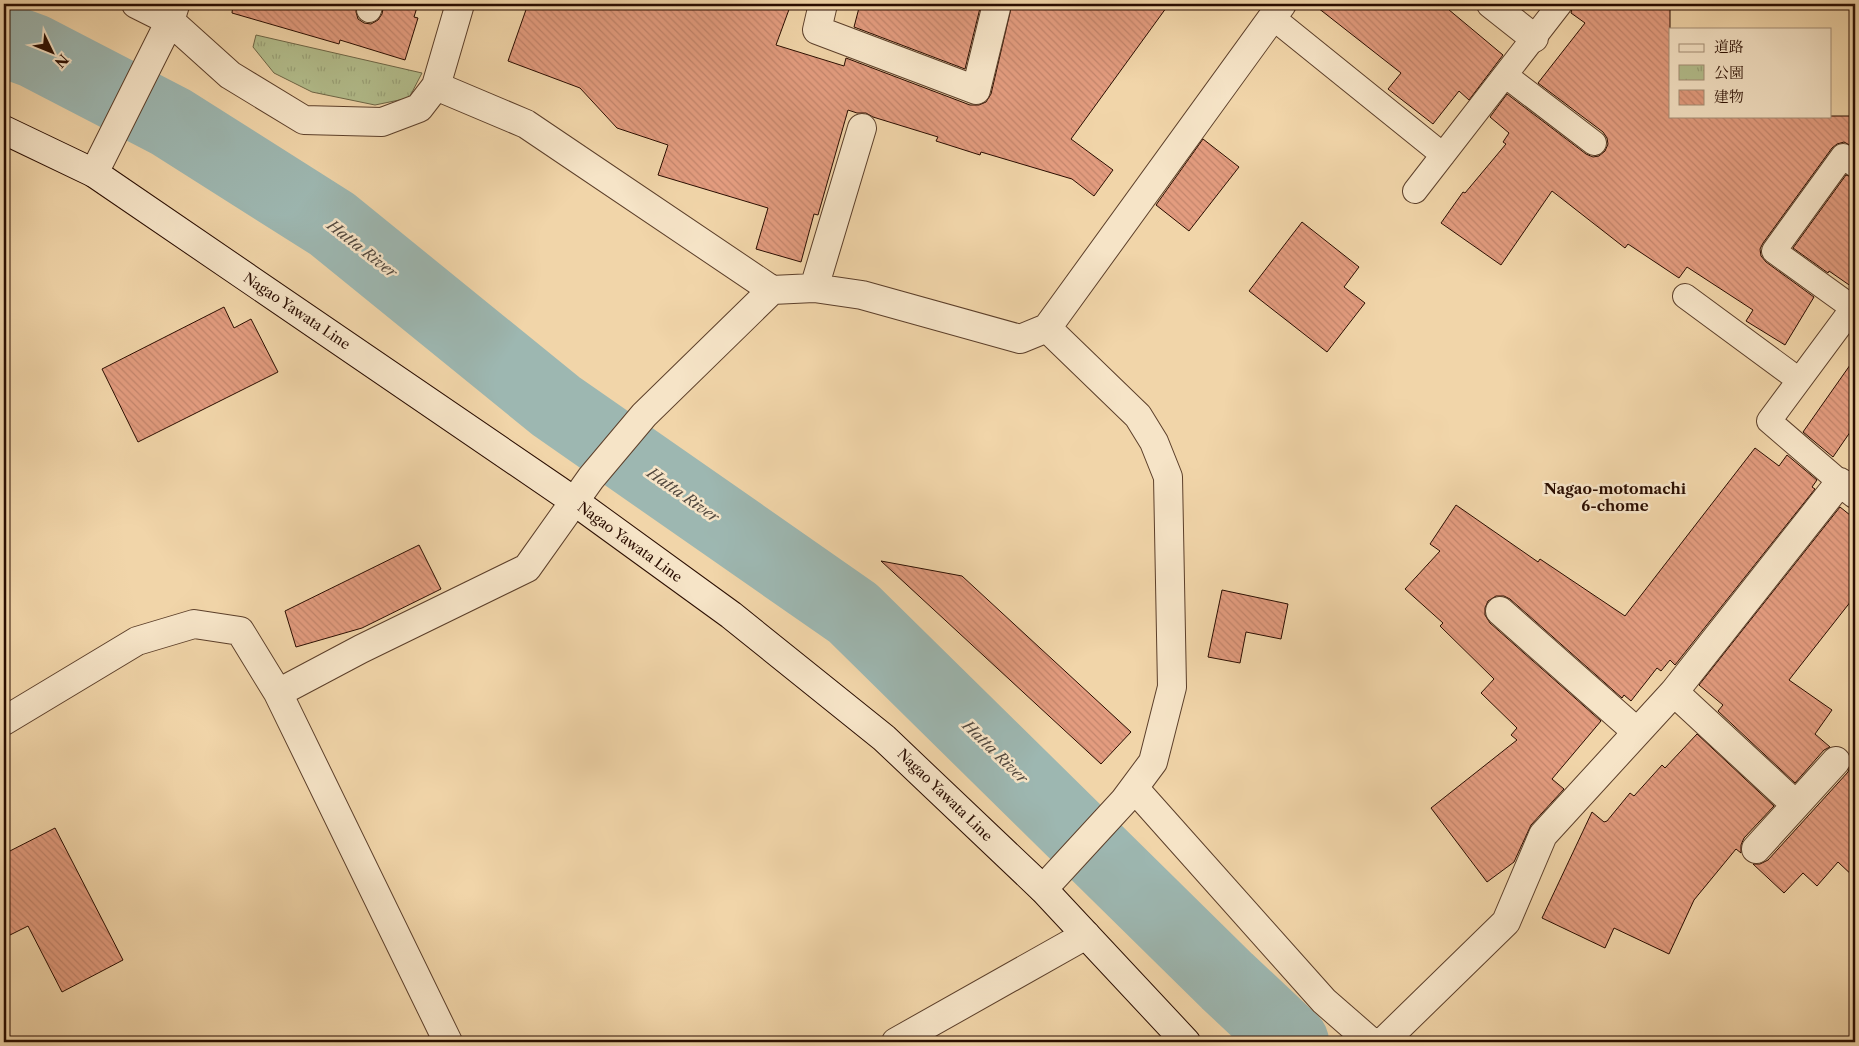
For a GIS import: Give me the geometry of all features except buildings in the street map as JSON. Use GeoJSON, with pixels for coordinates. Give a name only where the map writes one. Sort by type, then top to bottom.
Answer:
{"type":"FeatureCollection","features":[{"type":"Feature","properties":{"kind":"street"},"geometry":{"type":"LineString","coordinates":[[136,4],[173,13],[230,75],[304,120],[382,122],[418,108],[436,86],[460,4]]}},
{"type":"Feature","properties":{"kind":"street"},"geometry":{"type":"LineString","coordinates":[[823,4],[817,30],[976,90],[998,4]]}},
{"type":"Feature","properties":{"kind":"street"},"geometry":{"type":"LineString","coordinates":[[1492,4],[1534,38]]}},
{"type":"Feature","properties":{"kind":"street"},"geometry":{"type":"LineString","coordinates":[[436,86],[526,124],[772,290],[814,288],[862,295],[1020,339],[1047,328],[1277,10]]}},
{"type":"Feature","properties":{"kind":"street"},"geometry":{"type":"LineString","coordinates":[[94,173],[173,13]]}},
{"type":"Feature","properties":{"kind":"street"},"geometry":{"type":"LineString","coordinates":[[814,288],[862,128]]}},
{"type":"Feature","properties":{"kind":"street","name":"Nagao Yawata Line"},"geometry":{"type":"LineString","coordinates":[[4,130],[94,173],[574,501],[731,614],[884,738],[1043,889],[1186,1042]]}},
{"type":"Feature","properties":{"kind":"street"},"geometry":{"type":"LineString","coordinates":[[278,693],[361,649],[527,568],[590,478],[644,414],[772,290]]}},
{"type":"Feature","properties":{"kind":"street"},"geometry":{"type":"LineString","coordinates":[[1043,889],[1129,794],[1153,762],[1172,687],[1168,477],[1154,442],[1138,416],[1047,328]]}},
{"type":"Feature","properties":{"kind":"street"},"geometry":{"type":"LineString","coordinates":[[1383,1042],[1506,922],[1543,835],[1674,692],[1848,488]]}},
{"type":"Feature","properties":{"kind":"street"},"geometry":{"type":"LineString","coordinates":[[1500,611],[1637,732]]}},
{"type":"Feature","properties":{"kind":"street"},"geometry":{"type":"LineString","coordinates":[[4,721],[137,641],[194,624],[240,631],[278,693],[448,1042]]}},
{"type":"Feature","properties":{"kind":"street"},"geometry":{"type":"LineString","coordinates":[[1674,692],[1796,805]]}},
{"type":"Feature","properties":{"kind":"street"},"geometry":{"type":"LineString","coordinates":[[1756,849],[1836,761]]}},
{"type":"Feature","properties":{"kind":"street"},"geometry":{"type":"LineString","coordinates":[[1129,794],[1324,1001],[1371,1042]]}},
{"type":"Feature","properties":{"kind":"street"},"geometry":{"type":"LineString","coordinates":[[896,1042],[1086,936]]}},
{"type":"Feature","properties":{"kind":"lane"},"geometry":{"type":"LineString","coordinates":[[1415,191],[1560,4]]}},
{"type":"Feature","properties":{"kind":"lane"},"geometry":{"type":"LineString","coordinates":[[1277,10],[1442,155]]}},
{"type":"Feature","properties":{"kind":"lane"},"geometry":{"type":"LineString","coordinates":[[1505,75],[1594,143]]}},
{"type":"Feature","properties":{"kind":"lane"},"geometry":{"type":"LineString","coordinates":[[1848,488],[1769,421],[1854,306],[1774,251],[1842,156],[1855,165]]}},
{"type":"Feature","properties":{"kind":"lane"},"geometry":{"type":"LineString","coordinates":[[1685,296],[1799,380]]}},
{"type":"Feature","properties":{"kind":"green space"},"geometry":{"type":"Polygon","coordinates":[[[256,35],[422,73],[409,98],[375,105],[312,92],[274,73],[253,47],[256,35]]]}},
{"type":"Feature","properties":{"kind":"waterway","name":"Hatta River"},"geometry":{"type":"LineString","coordinates":[[4,40],[34,51],[171,122],[332,224],[556,406],[853,613],[1227,981],[1292,1042]]}},
{"type":"Feature","properties":{"kind":"district","name":"Nagao-motomachi 6-chome"},"geometry":{"type":"Point","coordinates":[1615,498]}}]}
